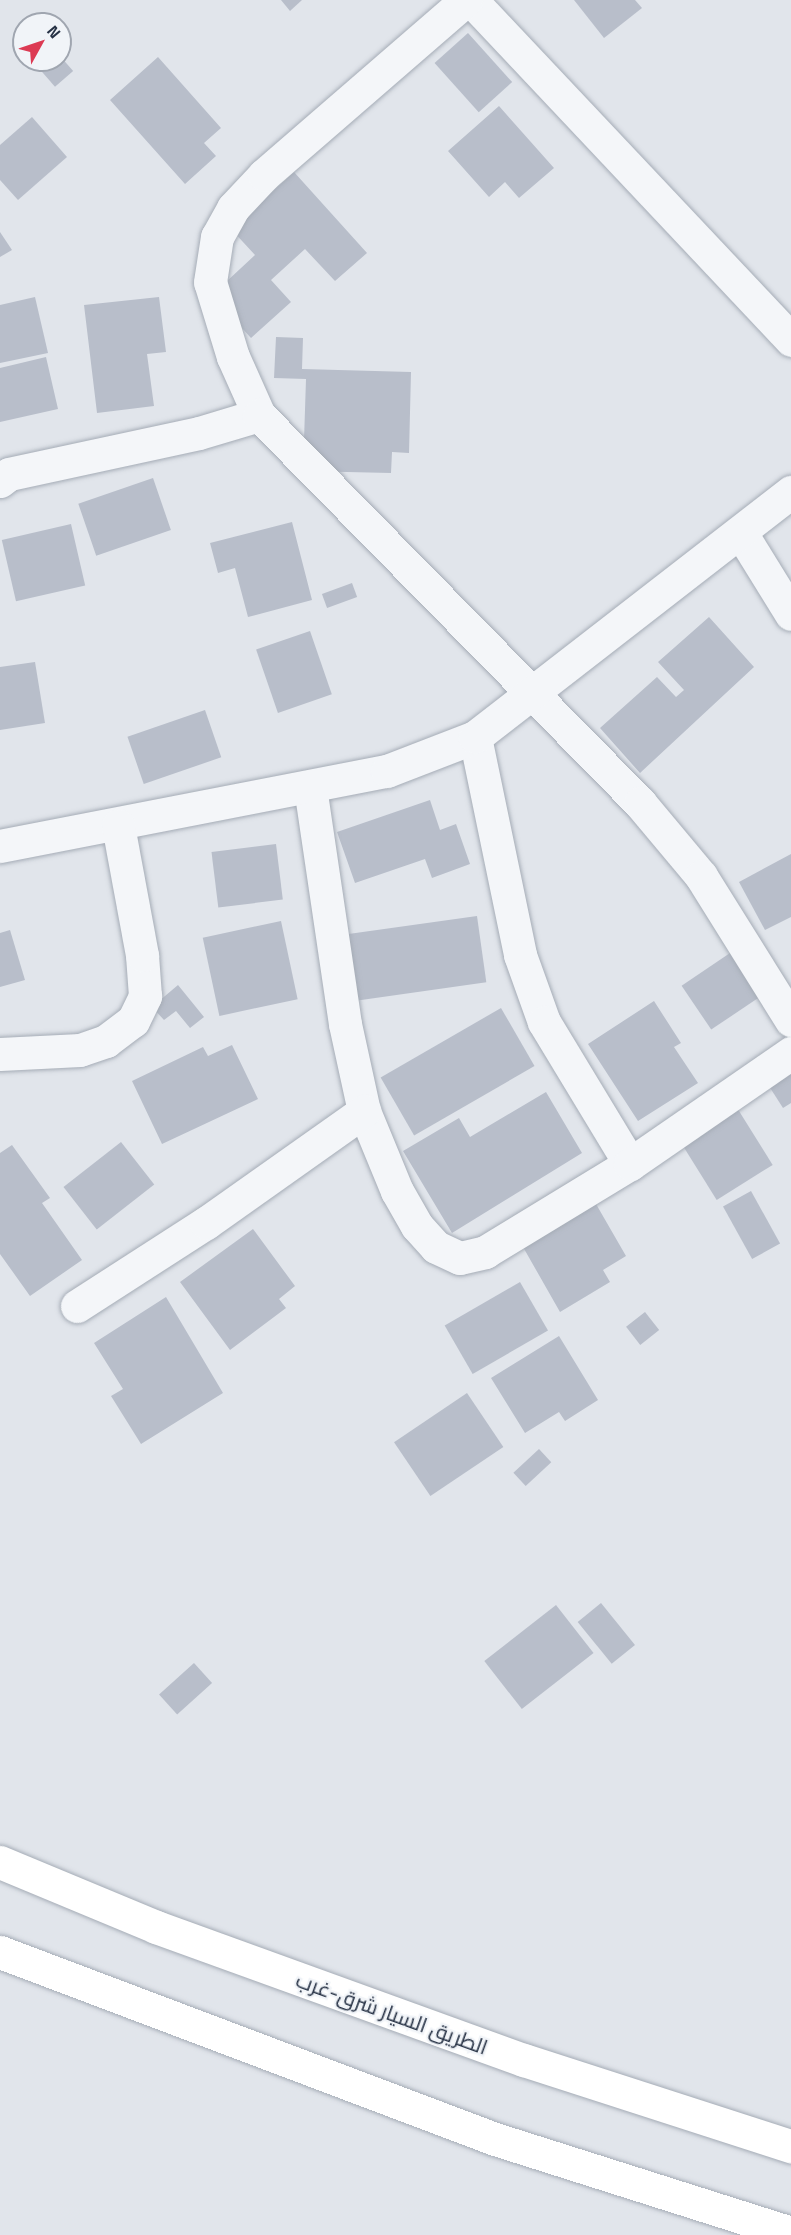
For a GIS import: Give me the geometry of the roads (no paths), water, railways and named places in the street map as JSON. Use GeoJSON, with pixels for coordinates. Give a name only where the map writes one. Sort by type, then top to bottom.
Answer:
{"type":"FeatureCollection","features":[{"type":"Feature","properties":{"kind":"highway","name":"الطريق السيار شرق-غرب"},"geometry":{"type":"LineString","coordinates":[[0,1862],[156,1927],[524,2060],[791,2146]]}},
{"type":"Feature","properties":{"kind":"highway"},"geometry":{"type":"LineString","coordinates":[[0,1952],[495,2139],[791,2233]]}},
{"type":"Feature","properties":{"kind":"street"},"geometry":{"type":"LineString","coordinates":[[466,0],[264,175],[233,208],[217,237],[210,282],[232,357],[259,415],[532,696],[640,803],[701,876],[791,1020]]}},
{"type":"Feature","properties":{"kind":"street"},"geometry":{"type":"LineString","coordinates":[[471,0],[791,340]]}},
{"type":"Feature","properties":{"kind":"street"},"geometry":{"type":"LineString","coordinates":[[0,481],[9,474],[199,434],[259,415]]}},
{"type":"Feature","properties":{"kind":"street"},"geometry":{"type":"LineString","coordinates":[[0,846],[118,825],[387,771],[475,737],[532,696],[791,492]]}},
{"type":"Feature","properties":{"kind":"street"},"geometry":{"type":"LineString","coordinates":[[741,533],[791,614]]}},
{"type":"Feature","properties":{"kind":"street"},"geometry":{"type":"LineString","coordinates":[[475,737],[520,955],[544,1022],[630,1164]]}},
{"type":"Feature","properties":{"kind":"street"},"geometry":{"type":"LineString","coordinates":[[310,787],[345,1024],[364,1111],[417,1226],[436,1247],[460,1258],[485,1252],[630,1164],[791,1053]]}},
{"type":"Feature","properties":{"kind":"street"},"geometry":{"type":"LineString","coordinates":[[0,1053],[80,1050],[106,1041],[133,1021],[145,996],[142,955],[118,825]]}},
{"type":"Feature","properties":{"kind":"street"},"geometry":{"type":"LineString","coordinates":[[77,1305],[206,1223],[364,1111]]}}]}
